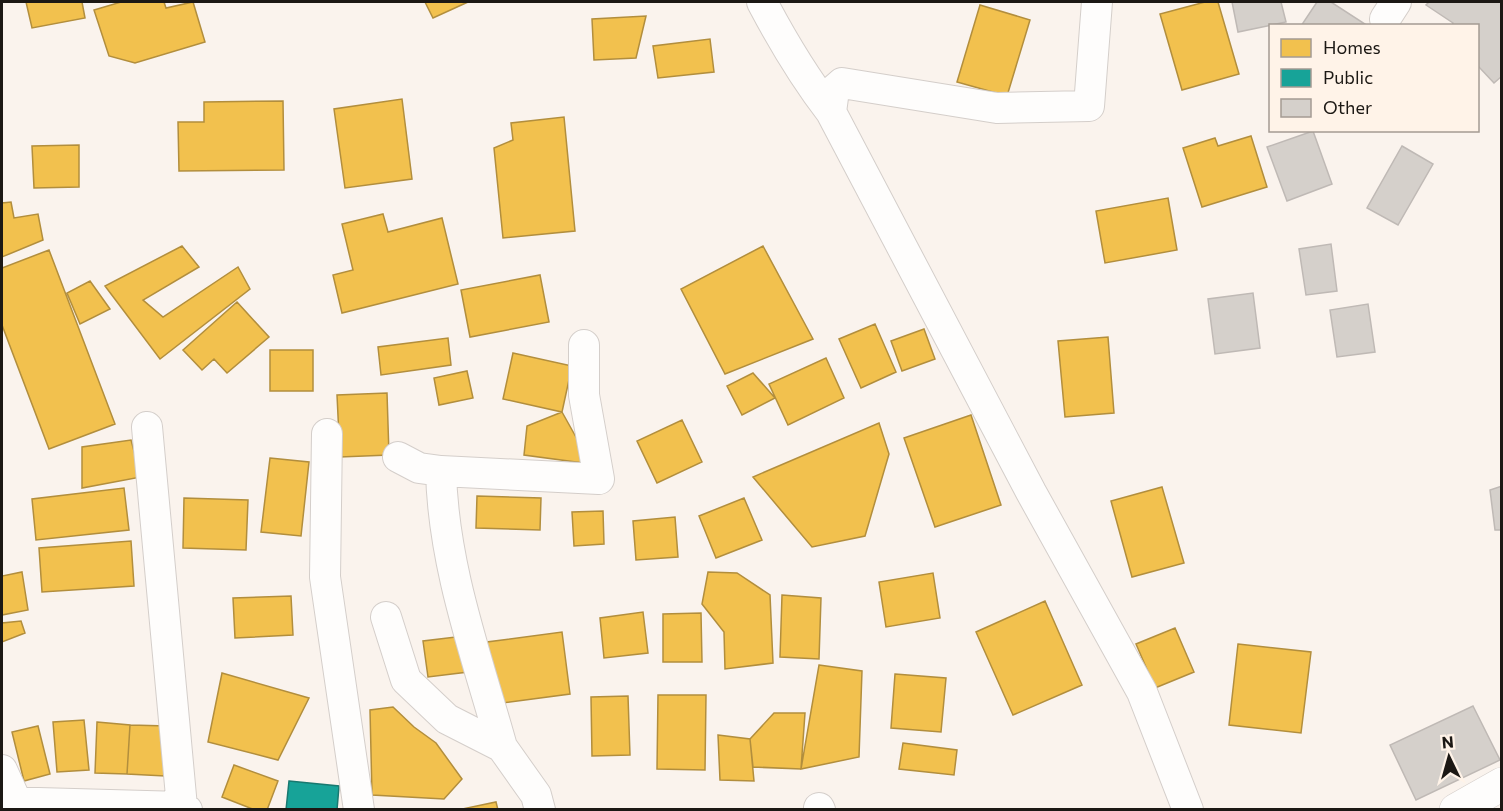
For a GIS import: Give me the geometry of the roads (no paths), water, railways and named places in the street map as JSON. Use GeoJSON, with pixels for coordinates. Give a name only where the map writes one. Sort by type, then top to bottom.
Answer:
{"type":"FeatureCollection","features":[{"type":"Feature","properties":{"kind":"main road"},"geometry":{"type":"LineString","coordinates":[[1456,810],[1502,784]]}},
{"type":"Feature","properties":{"kind":"street"},"geometry":{"type":"LineString","coordinates":[[762,2],[809,84],[831,112],[1031,492],[1142,692],[1188,810]]}},
{"type":"Feature","properties":{"kind":"street"},"geometry":{"type":"LineString","coordinates":[[831,112],[834,90],[842,83],[997,108],[1089,106],[1097,2]]}},
{"type":"Feature","properties":{"kind":"street"},"geometry":{"type":"LineString","coordinates":[[398,457],[419,468],[441,471],[599,479],[584,395],[584,345]]}},
{"type":"Feature","properties":{"kind":"street"},"geometry":{"type":"LineString","coordinates":[[2,770],[9,803],[185,808],[147,427]]}},
{"type":"Feature","properties":{"kind":"street"},"geometry":{"type":"LineString","coordinates":[[327,434],[325,577],[359,810]]}},
{"type":"Feature","properties":{"kind":"street"},"geometry":{"type":"LineString","coordinates":[[441,471],[441,490],[452,570],[502,747],[536,795],[540,810]]}},
{"type":"Feature","properties":{"kind":"street"},"geometry":{"type":"LineString","coordinates":[[386,617],[406,680],[447,719],[502,747]]}}]}
